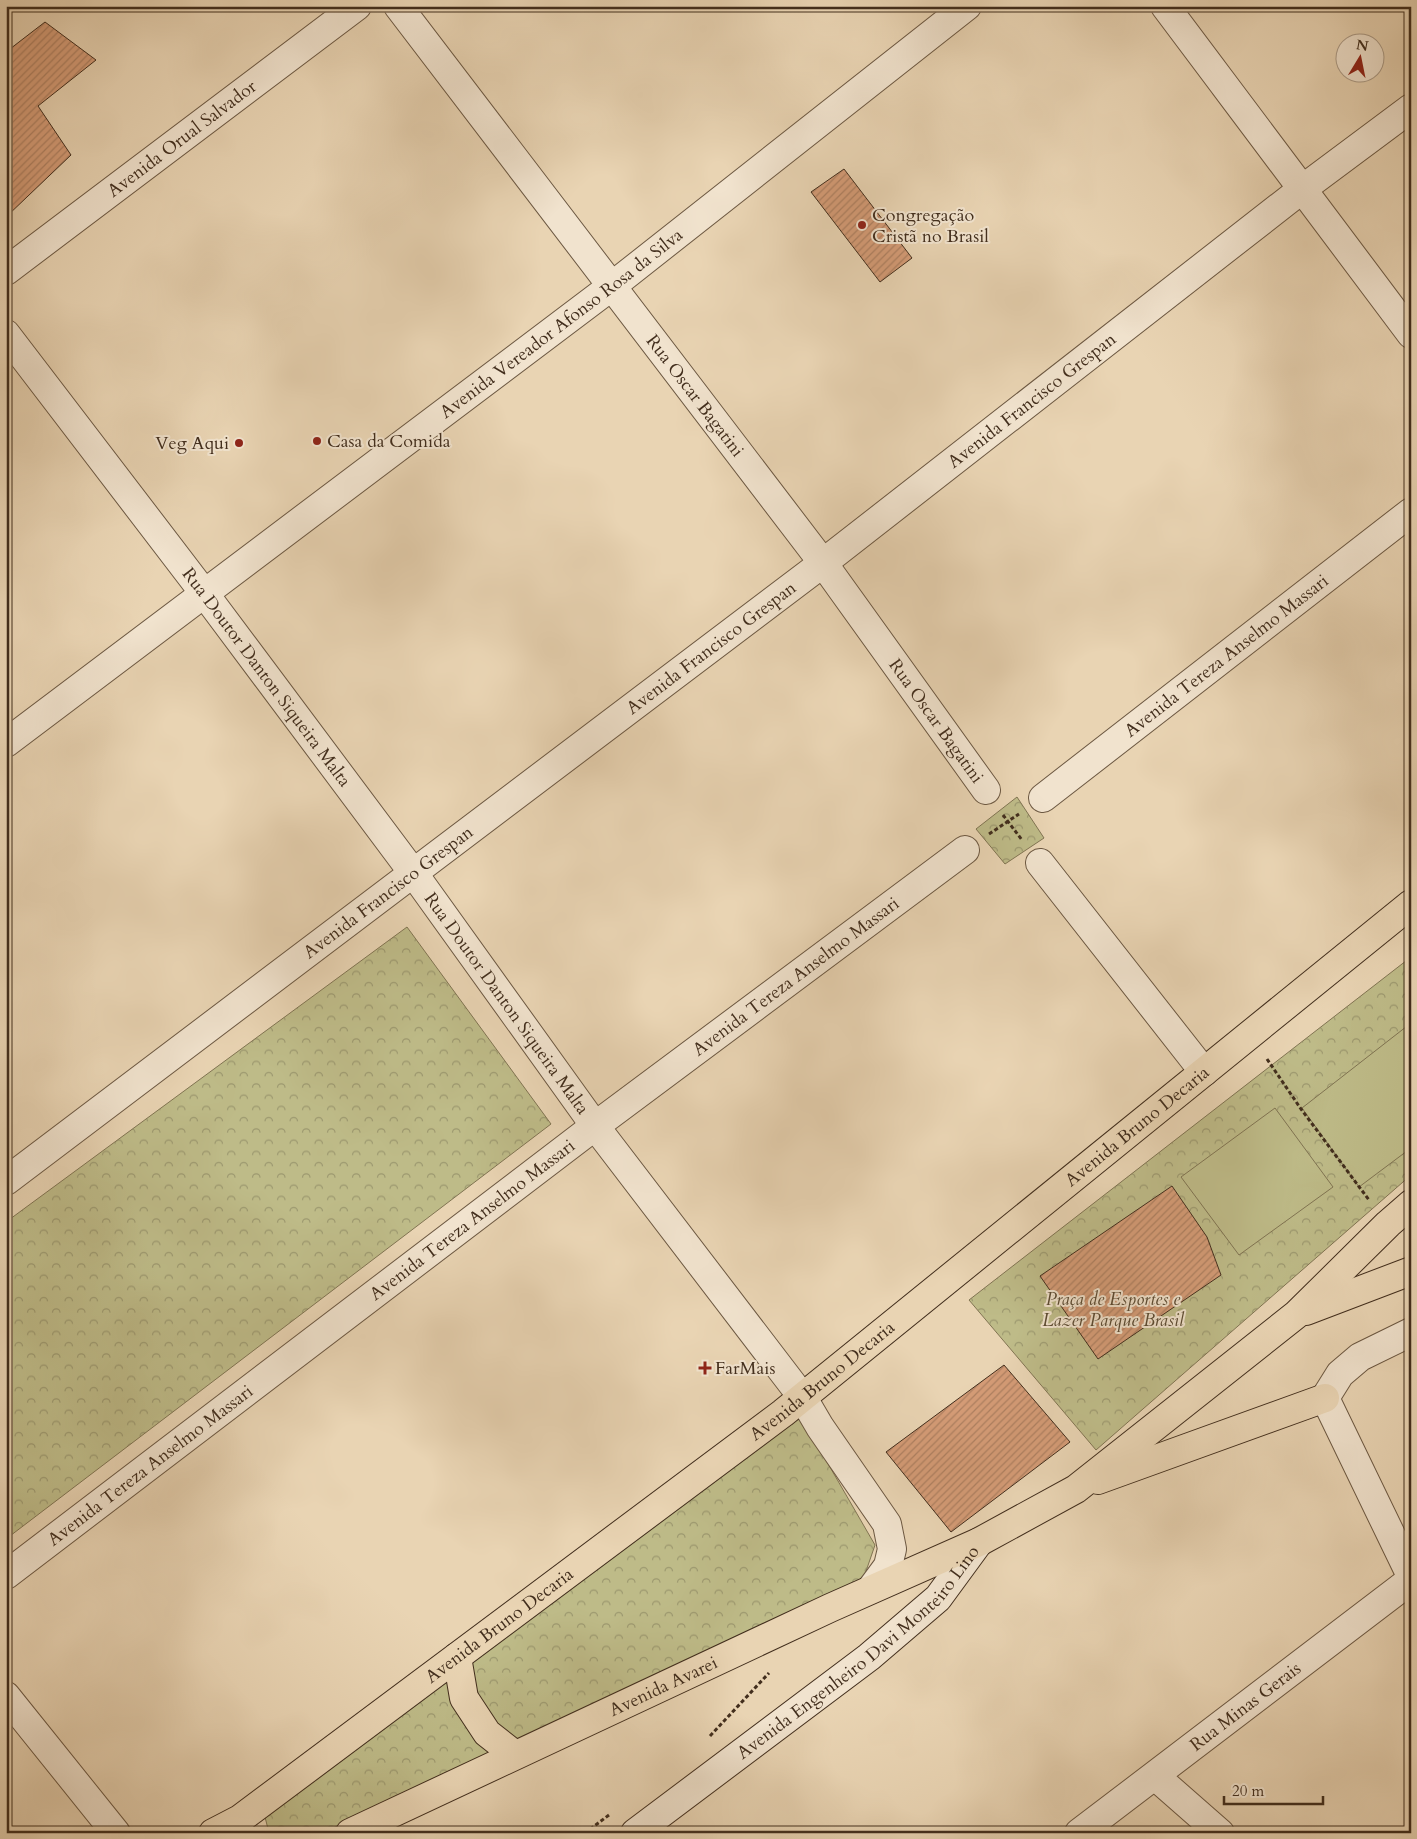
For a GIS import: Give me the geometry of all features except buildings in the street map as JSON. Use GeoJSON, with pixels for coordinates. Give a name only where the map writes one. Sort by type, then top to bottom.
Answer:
{"type":"FeatureCollection","features":[{"type":"Feature","properties":{"kind":"main road","name":"Avenida Bruno Decaria"},"geometry":{"type":"LineString","coordinates":[[213,1833],[240,1819],[803,1398],[1204,1072],[1406,912]]}},
{"type":"Feature","properties":{"kind":"main road","name":"Avenida Engenheiro Davi Monteiro Lino"},"geometry":{"type":"LineString","coordinates":[[979,1542],[1076,1489],[1297,1314],[1388,1224],[1411,1204]]}},
{"type":"Feature","properties":{"kind":"main road","name":"Avenida Engenheiro Davi Monteiro Lino"},"geometry":{"type":"LineString","coordinates":[[1297,1314],[1411,1271]]}},
{"type":"Feature","properties":{"kind":"main road"},"geometry":{"type":"LineString","coordinates":[[1076,1489],[1325,1398]]}},
{"type":"Feature","properties":{"kind":"main road","name":"Avenida Avarei"},"geometry":{"type":"LineString","coordinates":[[350,1833],[871,1590],[979,1542]]}},
{"type":"Feature","properties":{"kind":"main road"},"geometry":{"type":"LineString","coordinates":[[457,1657],[464,1698],[487,1732],[515,1755]]}},
{"type":"Feature","properties":{"kind":"street","name":"Avenida Orual Salvador"},"geometry":{"type":"LineString","coordinates":[[6,271],[357,6]]}},
{"type":"Feature","properties":{"kind":"street","name":"Rua Oscar Bagatini"},"geometry":{"type":"LineString","coordinates":[[398,6],[822,563],[986,790]]}},
{"type":"Feature","properties":{"kind":"street","name":"Avenida Vereador Afonso Rosa da Silva"},"geometry":{"type":"LineString","coordinates":[[6,743],[612,286],[967,6]]}},
{"type":"Feature","properties":{"kind":"street"},"geometry":{"type":"LineString","coordinates":[[1165,6],[1301,190],[1411,334]]}},
{"type":"Feature","properties":{"kind":"street","name":"Avenida Francisco Grespan"},"geometry":{"type":"LineString","coordinates":[[6,1181],[414,874],[822,563],[1301,190],[1411,108]]}},
{"type":"Feature","properties":{"kind":"street","name":"Rua Doutor Danton Siqueira Malta"},"geometry":{"type":"LineString","coordinates":[[6,334],[204,593],[414,874],[595,1126],[803,1398],[820,1427],[887,1524],[892,1549],[888,1566],[871,1590]]}},
{"type":"Feature","properties":{"kind":"street","name":"Avenida Tereza Anselmo Massari"},"geometry":{"type":"LineString","coordinates":[[1043,798],[1411,512]]}},
{"type":"Feature","properties":{"kind":"street","name":"Avenida Tereza Anselmo Massari"},"geometry":{"type":"LineString","coordinates":[[6,1575],[595,1126],[965,850]]}},
{"type":"Feature","properties":{"kind":"street"},"geometry":{"type":"LineString","coordinates":[[1040,863],[1204,1072]]}},
{"type":"Feature","properties":{"kind":"street"},"geometry":{"type":"LineString","coordinates":[[1411,1332],[1360,1357],[1340,1374],[1325,1398],[1411,1578]]}},
{"type":"Feature","properties":{"kind":"street","name":"Avenida Engenheiro Davi Monteiro Lino"},"geometry":{"type":"LineString","coordinates":[[635,1833],[869,1657],[938,1598],[979,1542]]}},
{"type":"Feature","properties":{"kind":"street","name":"Rua Minas Gerais"},"geometry":{"type":"LineString","coordinates":[[1079,1833],[1411,1578]]}},
{"type":"Feature","properties":{"kind":"street"},"geometry":{"type":"LineString","coordinates":[[6,1696],[116,1833]]}},
{"type":"Feature","properties":{"kind":"street"},"geometry":{"type":"LineString","coordinates":[[1155,1776],[1220,1833]]}},
{"type":"Feature","properties":{"kind":"path"},"geometry":{"type":"LineString","coordinates":[[986,790],[1040,863]]}},
{"type":"Feature","properties":{"kind":"path"},"geometry":{"type":"LineString","coordinates":[[965,850],[1043,798]]}},
{"type":"Feature","properties":{"kind":"path"},"geometry":{"type":"LineString","coordinates":[[1266,1058],[1301,1109],[1388,1224]]}},
{"type":"Feature","properties":{"kind":"path"},"geometry":{"type":"LineString","coordinates":[[708,1737],[769,1673]]}},
{"type":"Feature","properties":{"kind":"path"},"geometry":{"type":"LineString","coordinates":[[585,1833],[616,1809]]}},
{"type":"Feature","properties":{"kind":"green space"},"geometry":{"type":"Polygon","coordinates":[[[1017,797],[1044,838],[1005,864],[976,829],[1017,797]]]}},
{"type":"Feature","properties":{"kind":"green space"},"geometry":{"type":"Polygon","coordinates":[[[407,927],[551,1124],[6,1539],[6,1222],[407,927]]]}},
{"type":"Feature","properties":{"kind":"green space","name":"Praça de Esportes e Lazer Parque Brasil"},"geometry":{"type":"Polygon","coordinates":[[[1411,957],[1411,1175],[1096,1450],[969,1300],[1411,957]]]}},
{"type":"Feature","properties":{"kind":"green space"},"geometry":{"type":"Polygon","coordinates":[[[1411,1023],[1411,1148],[1359,1187],[1302,1108],[1411,1023]]]}},
{"type":"Feature","properties":{"kind":"green space"},"geometry":{"type":"Polygon","coordinates":[[[1275,1108],[1333,1187],[1239,1255],[1181,1177],[1275,1108]]]}},
{"type":"Feature","properties":{"kind":"green space"},"geometry":{"type":"Polygon","coordinates":[[[801,1417],[875,1545],[863,1580],[322,1833],[269,1833],[265,1817],[801,1417]]]}},
{"type":"Feature","properties":{"kind":"place","name":"Congregação Cristã no Brasil"},"geometry":{"type":"Point","coordinates":[862,225]}},
{"type":"Feature","properties":{"kind":"place","name":"Casa da Comida"},"geometry":{"type":"Point","coordinates":[317,441]}},
{"type":"Feature","properties":{"kind":"place","name":"Veg Aqui"},"geometry":{"type":"Point","coordinates":[239,443]}},
{"type":"Feature","properties":{"kind":"place","name":"FarMais"},"geometry":{"type":"Point","coordinates":[705,1368]}}]}
